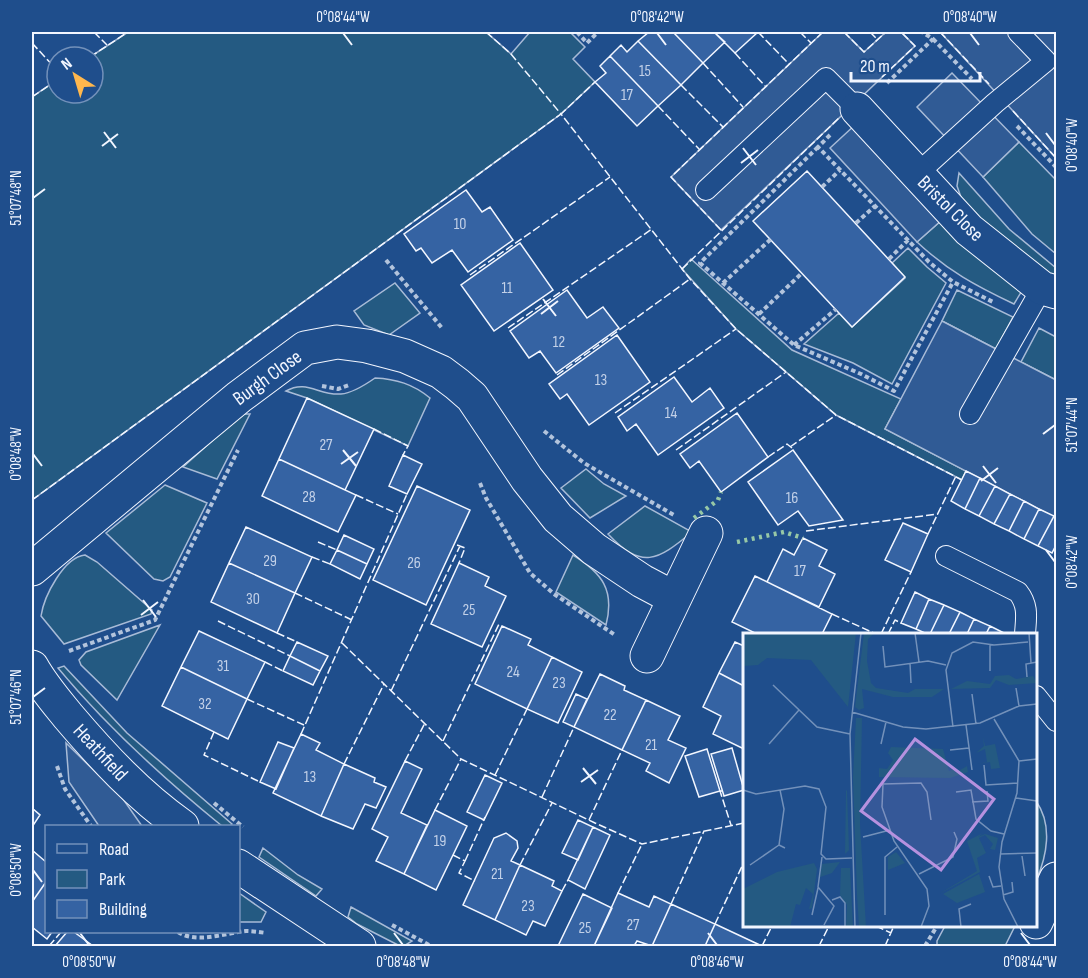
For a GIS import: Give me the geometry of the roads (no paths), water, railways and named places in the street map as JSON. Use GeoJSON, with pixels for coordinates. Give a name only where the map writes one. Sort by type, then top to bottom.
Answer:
{"type":"FeatureCollection","features":[{"type":"Feature","properties":{"kind":"street","name":"Bristol Close"},"geometry":{"type":"LineString","coordinates":[[857,109],[969,230],[1049,290]]}},
{"type":"Feature","properties":{"kind":"street","name":"Burgh Close"},"geometry":{"type":"LineString","coordinates":[[32,569],[239,397],[305,348],[337,342],[394,353],[441,372],[457,384],[472,397],[527,479],[558,518],[594,549],[642,581],[674,598]]}},
{"type":"Feature","properties":{"kind":"street"},"geometry":{"type":"LineString","coordinates":[[647,656],[705,533]]}},
{"type":"Feature","properties":{"kind":"street","name":"Heathfield"},"geometry":{"type":"LineString","coordinates":[[32,667],[41,682],[93,745],[158,809],[181,825]]}},
{"type":"Feature","properties":{"kind":"street"},"geometry":{"type":"LineString","coordinates":[[240,867],[359,946]]}},
{"type":"Feature","properties":{"kind":"street"},"geometry":{"type":"LineString","coordinates":[[1037,920],[1056,879]]}},
{"type":"Feature","properties":{"kind":"street"},"geometry":{"type":"LineString","coordinates":[[1024,946],[1034,927]]}},
{"type":"Feature","properties":{"kind":"lane"},"geometry":{"type":"LineString","coordinates":[[917,174],[995,103],[1051,67],[1018,32]]}},
{"type":"Feature","properties":{"kind":"lane"},"geometry":{"type":"LineString","coordinates":[[706,190],[826,78],[857,109]]}},
{"type":"Feature","properties":{"kind":"lane"},"geometry":{"type":"LineString","coordinates":[[970,414],[1049,290]]}},
{"type":"Feature","properties":{"kind":"lane"},"geometry":{"type":"LineString","coordinates":[[946,556],[1018,592],[1026,607],[1025,633]]}},
{"type":"Feature","properties":{"kind":"lane"},"geometry":{"type":"LineString","coordinates":[[1037,698],[1056,721]]}}]}
